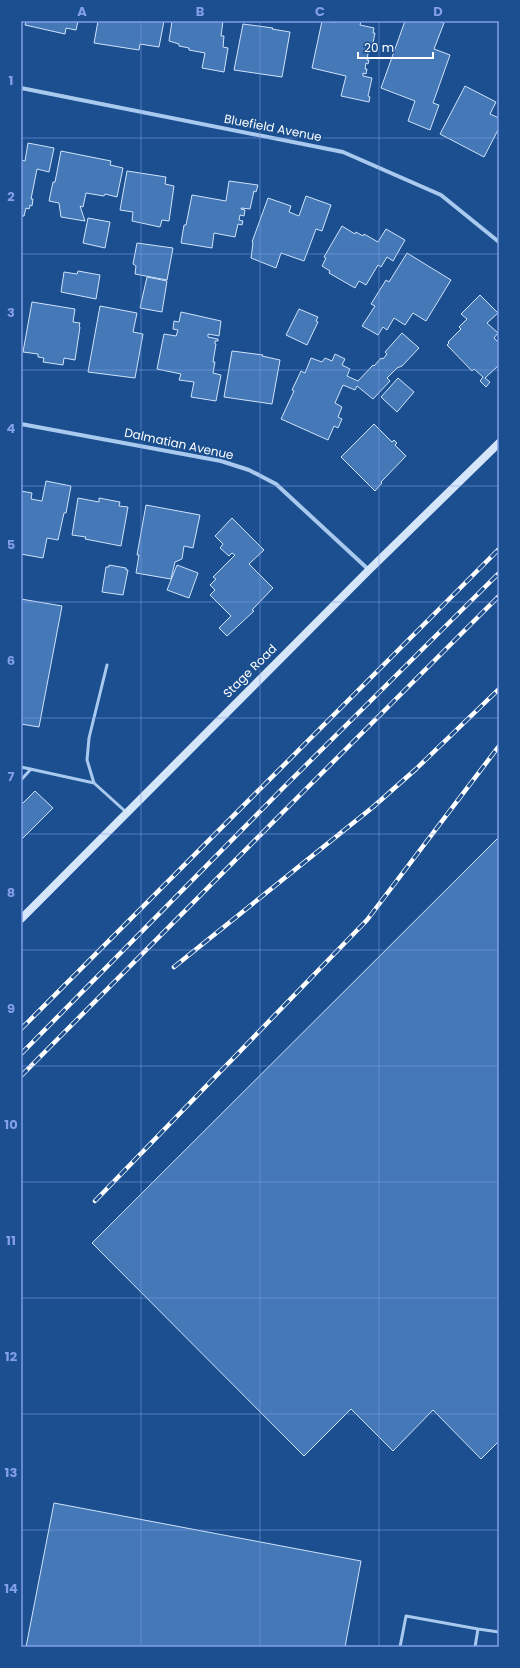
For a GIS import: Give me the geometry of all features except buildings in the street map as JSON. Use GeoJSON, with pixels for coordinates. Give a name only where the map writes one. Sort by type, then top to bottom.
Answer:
{"type":"FeatureCollection","features":[{"type":"Feature","properties":{"kind":"main road","name":"Stage Road"},"geometry":{"type":"LineString","coordinates":[[21,919],[369,570],[499,443]]}},
{"type":"Feature","properties":{"kind":"street","name":"Bluefield Avenue"},"geometry":{"type":"LineString","coordinates":[[21,88],[342,152],[441,195],[499,242]]}},
{"type":"Feature","properties":{"kind":"street","name":"Dalmatian Avenue"},"geometry":{"type":"LineString","coordinates":[[21,424],[221,461],[249,470],[276,484],[369,570]]}},
{"type":"Feature","properties":{"kind":"lane"},"geometry":{"type":"LineString","coordinates":[[107,665],[89,738],[86,760],[94,783],[126,813]]}},
{"type":"Feature","properties":{"kind":"lane"},"geometry":{"type":"LineString","coordinates":[[21,767],[94,783]]}},
{"type":"Feature","properties":{"kind":"lane"},"geometry":{"type":"LineString","coordinates":[[21,780],[31,769]]}},
{"type":"Feature","properties":{"kind":"lane"},"geometry":{"type":"LineString","coordinates":[[400,1647],[406,1616],[499,1632]]}},
{"type":"Feature","properties":{"kind":"lane"},"geometry":{"type":"LineString","coordinates":[[475,1647],[478,1629]]}},
{"type":"Feature","properties":{"kind":"railway"},"geometry":{"type":"LineString","coordinates":[[21,1029],[499,549]]}},
{"type":"Feature","properties":{"kind":"railway"},"geometry":{"type":"LineString","coordinates":[[21,1054],[285,786],[499,573]]}},
{"type":"Feature","properties":{"kind":"railway"},"geometry":{"type":"LineString","coordinates":[[21,1076],[499,596]]}},
{"type":"Feature","properties":{"kind":"railway"},"geometry":{"type":"LineString","coordinates":[[174,967],[373,807],[416,769],[499,689]]}},
{"type":"Feature","properties":{"kind":"railway"},"geometry":{"type":"LineString","coordinates":[[95,1201],[367,920],[499,746]]}}]}
